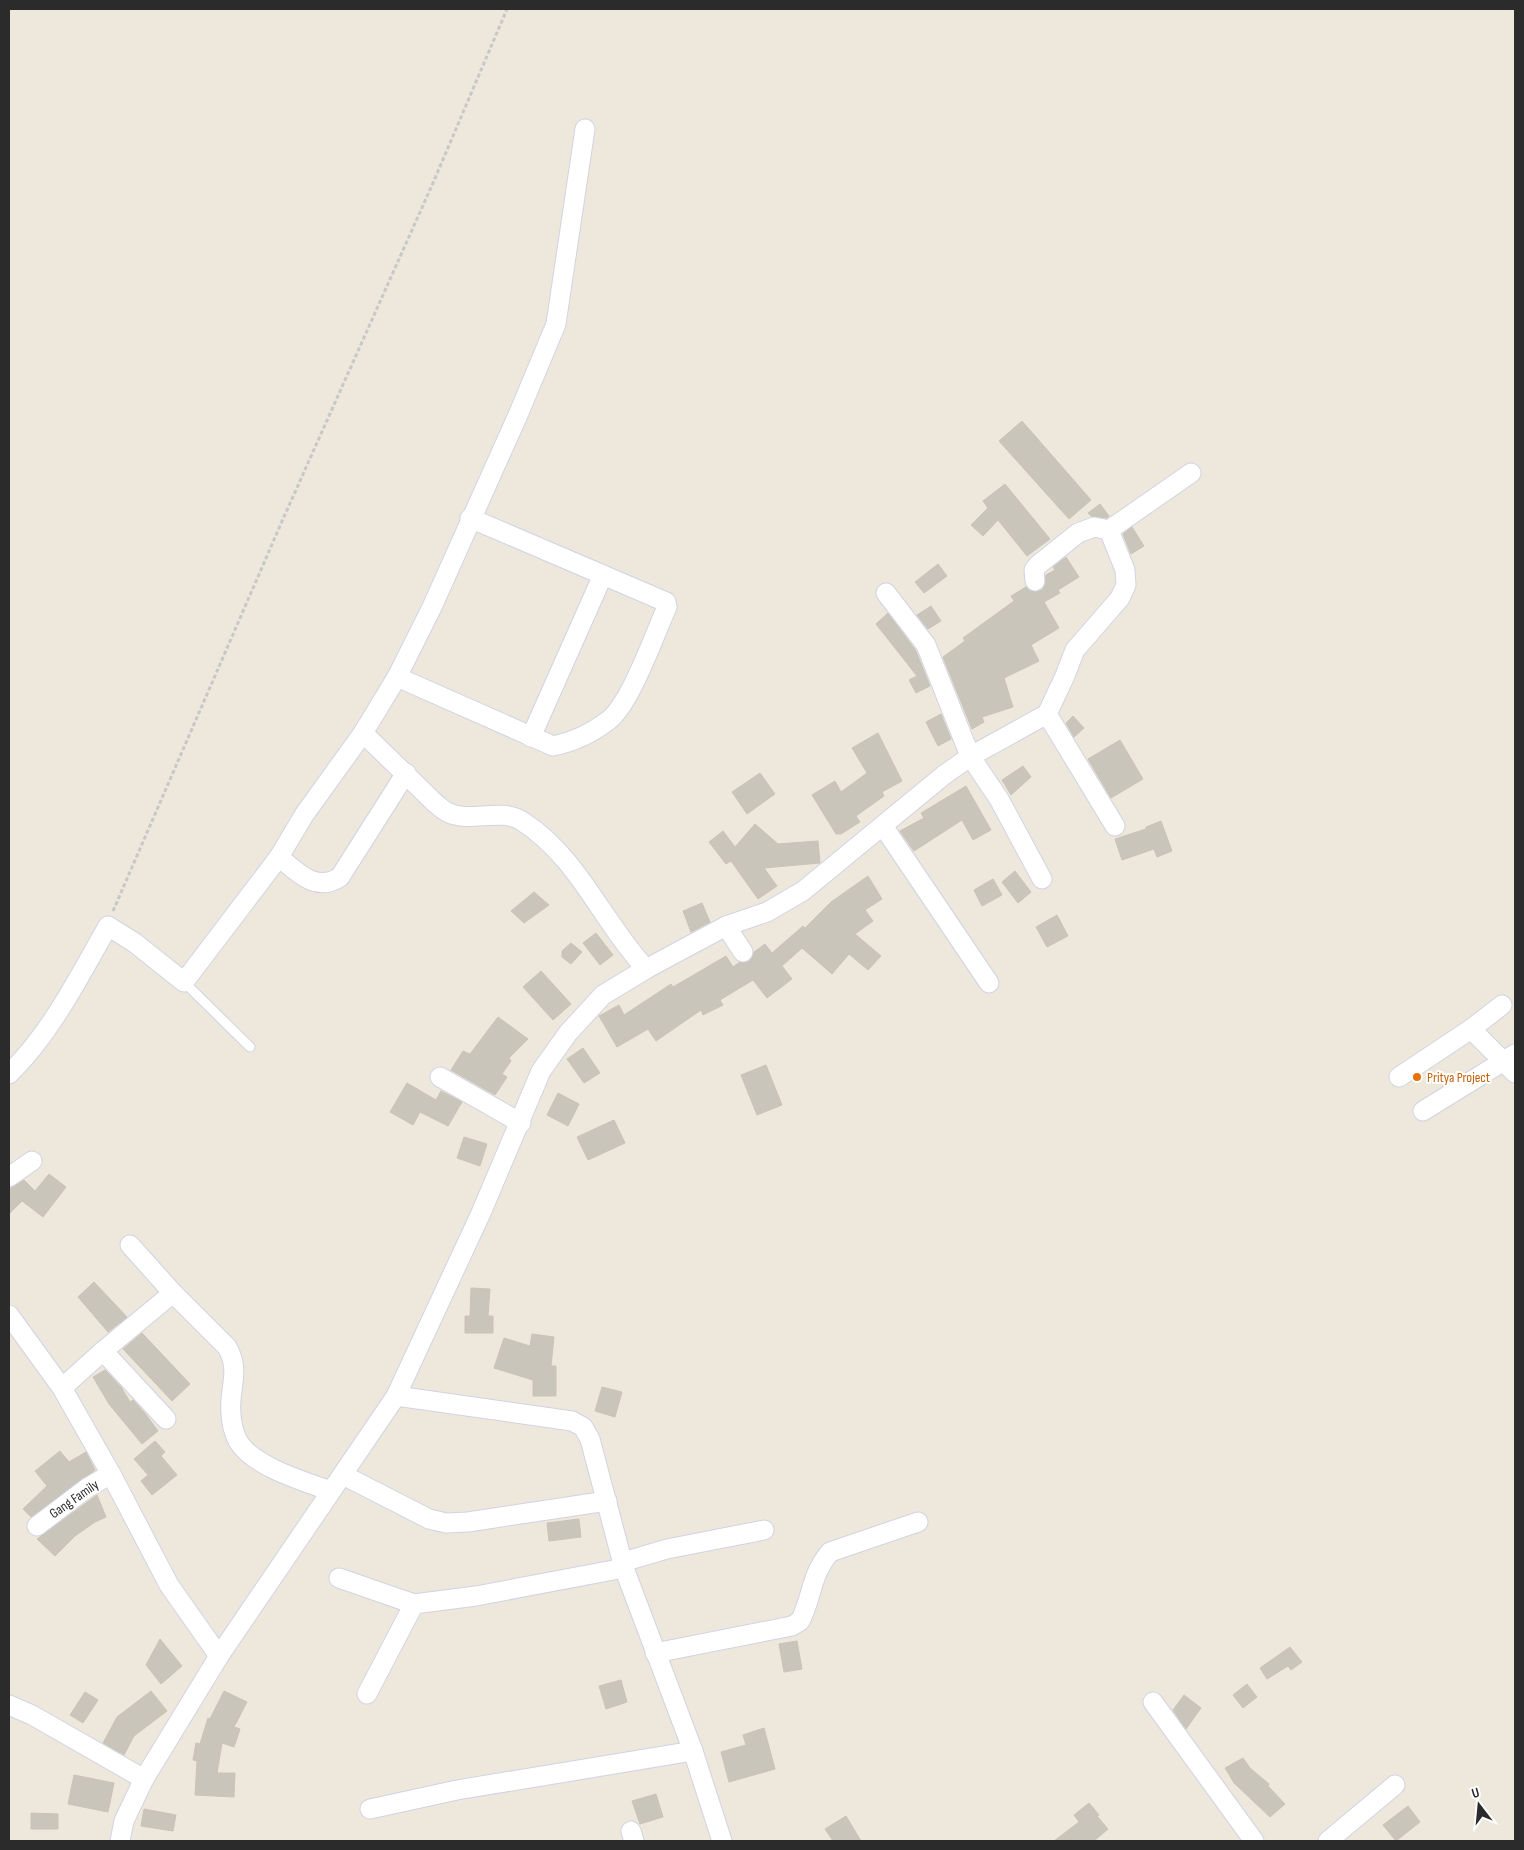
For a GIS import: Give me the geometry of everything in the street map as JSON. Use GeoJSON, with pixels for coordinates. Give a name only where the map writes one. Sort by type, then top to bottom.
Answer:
{"type":"FeatureCollection","features":[{"type":"Feature","properties":{"kind":"street"},"geometry":{"type":"LineString","coordinates":[[9,1074],[22,1061],[61,1008],[108,926],[135,943],[184,982],[279,857],[304,815],[363,733],[397,677],[432,608],[470,518],[518,415],[556,324],[585,129]]}},
{"type":"Feature","properties":{"kind":"street"},"geometry":{"type":"LineString","coordinates":[[1035,581],[1034,570],[1038,565],[1078,533],[1094,527],[1109,530],[1191,473]]}},
{"type":"Feature","properties":{"kind":"street"},"geometry":{"type":"LineString","coordinates":[[397,677],[554,746],[573,742],[610,719],[627,695],[667,607],[666,602],[470,518]]}},
{"type":"Feature","properties":{"kind":"street"},"geometry":{"type":"LineString","coordinates":[[120,1841],[124,1821],[144,1779],[219,1656],[396,1396],[482,1213],[541,1071],[568,1033],[603,995],[646,969],[726,926],[767,912],[803,891],[944,775],[971,756],[1046,714],[1064,678],[1074,650],[1120,598],[1126,585],[1125,570],[1109,530]]}},
{"type":"Feature","properties":{"kind":"street"},"geometry":{"type":"LineString","coordinates":[[531,737],[603,575]]}},
{"type":"Feature","properties":{"kind":"street"},"geometry":{"type":"LineString","coordinates":[[886,593],[926,645],[971,756],[999,799],[1042,879]]}},
{"type":"Feature","properties":{"kind":"street"},"geometry":{"type":"LineString","coordinates":[[1046,714],[1115,826]]}},
{"type":"Feature","properties":{"kind":"street"},"geometry":{"type":"LineString","coordinates":[[363,733],[435,803],[448,813],[512,816],[523,822],[560,853],[579,875],[594,900],[646,969]]}},
{"type":"Feature","properties":{"kind":"street"},"geometry":{"type":"LineString","coordinates":[[279,857],[305,879],[317,883],[334,881],[340,877],[406,773]]}},
{"type":"Feature","properties":{"kind":"street"},"geometry":{"type":"LineString","coordinates":[[883,826],[989,983]]}},
{"type":"Feature","properties":{"kind":"street"},"geometry":{"type":"LineString","coordinates":[[726,926],[743,952]]}},
{"type":"Feature","properties":{"kind":"street"},"geometry":{"type":"LineString","coordinates":[[1399,1077],[1471,1029],[1502,1005]]}},
{"type":"Feature","properties":{"kind":"street"},"geometry":{"type":"LineString","coordinates":[[1423,1111],[1511,1063],[1471,1029]]}},
{"type":"Feature","properties":{"kind":"street"},"geometry":{"type":"LineString","coordinates":[[440,1077],[520,1123]]}},
{"type":"Feature","properties":{"kind":"street"},"geometry":{"type":"LineString","coordinates":[[9,1177],[32,1160]]}},
{"type":"Feature","properties":{"kind":"street"},"geometry":{"type":"LineString","coordinates":[[130,1245],[173,1292],[228,1347],[234,1358],[236,1371],[230,1415],[237,1440],[248,1454],[294,1478],[331,1491]]}},
{"type":"Feature","properties":{"kind":"street"},"geometry":{"type":"LineString","coordinates":[[62,1388],[103,1350],[173,1292]]}},
{"type":"Feature","properties":{"kind":"street"},"geometry":{"type":"LineString","coordinates":[[9,1315],[62,1388],[111,1474],[169,1585],[219,1656]]}},
{"type":"Feature","properties":{"kind":"street"},"geometry":{"type":"LineString","coordinates":[[103,1350],[166,1419]]}},
{"type":"Feature","properties":{"kind":"street"},"geometry":{"type":"LineString","coordinates":[[396,1396],[572,1421],[583,1427],[590,1439],[624,1565],[655,1653],[693,1750],[722,1841]]}},
{"type":"Feature","properties":{"kind":"street","name":"Gang Family"},"geometry":{"type":"LineString","coordinates":[[37,1526],[87,1488],[111,1474]]}},
{"type":"Feature","properties":{"kind":"street"},"geometry":{"type":"LineString","coordinates":[[343,1474],[429,1519],[446,1523],[468,1522],[607,1501]]}},
{"type":"Feature","properties":{"kind":"street"},"geometry":{"type":"LineString","coordinates":[[655,1653],[792,1626],[800,1621],[814,1578],[822,1562],[830,1552],[918,1522]]}},
{"type":"Feature","properties":{"kind":"street"},"geometry":{"type":"LineString","coordinates":[[339,1578],[414,1604],[476,1596],[624,1565],[667,1548],[764,1530]]}},
{"type":"Feature","properties":{"kind":"street"},"geometry":{"type":"LineString","coordinates":[[367,1694],[414,1604]]}},
{"type":"Feature","properties":{"kind":"street"},"geometry":{"type":"LineString","coordinates":[[1153,1702],[1254,1841]]}},
{"type":"Feature","properties":{"kind":"street"},"geometry":{"type":"LineString","coordinates":[[9,1705],[32,1715],[144,1779]]}},
{"type":"Feature","properties":{"kind":"street"},"geometry":{"type":"LineString","coordinates":[[370,1809],[457,1790],[693,1750]]}},
{"type":"Feature","properties":{"kind":"street"},"geometry":{"type":"LineString","coordinates":[[1328,1841],[1395,1785]]}},
{"type":"Feature","properties":{"kind":"lane"},"geometry":{"type":"LineString","coordinates":[[184,982],[250,1047]]}},
{"type":"Feature","properties":{"kind":"path"},"geometry":{"type":"LineString","coordinates":[[108,926],[126,880],[433,183],[507,9]]}},
{"type":"Feature","properties":{"kind":"building"},"geometry":{"type":"Polygon","coordinates":[[[1022,421],[1091,500],[1069,519],[999,441],[1022,421]]]}},
{"type":"Feature","properties":{"kind":"building"},"geometry":{"type":"Polygon","coordinates":[[[1005,484],[1050,539],[1027,556],[998,520],[983,536],[971,525],[988,508],[983,501],[1005,484]]]}},
{"type":"Feature","properties":{"kind":"building"},"geometry":{"type":"Polygon","coordinates":[[[1100,504],[1109,516],[1107,518],[1091,516],[1088,513],[1100,504]]]}},
{"type":"Feature","properties":{"kind":"building"},"geometry":{"type":"Polygon","coordinates":[[[1132,527],[1144,546],[1131,554],[1123,534],[1132,527]]]}},
{"type":"Feature","properties":{"kind":"building"},"geometry":{"type":"Polygon","coordinates":[[[1066,557],[1079,577],[1058,590],[1060,593],[1044,602],[1059,628],[1031,645],[1039,661],[1004,678],[1013,707],[982,717],[984,722],[972,729],[943,657],[965,641],[963,638],[1014,601],[1011,596],[1026,587],[1036,592],[1042,590],[1045,585],[1046,575],[1055,570],[1053,567],[1066,557]]]}},
{"type":"Feature","properties":{"kind":"building"},"geometry":{"type":"Polygon","coordinates":[[[938,564],[947,576],[924,593],[915,582],[938,564]]]}},
{"type":"Feature","properties":{"kind":"building"},"geometry":{"type":"Polygon","coordinates":[[[931,606],[941,621],[928,629],[917,615],[931,606]]]}},
{"type":"Feature","properties":{"kind":"building"},"geometry":{"type":"Polygon","coordinates":[[[888,613],[916,651],[930,686],[916,693],[909,680],[917,676],[876,624],[888,613]]]}},
{"type":"Feature","properties":{"kind":"building"},"geometry":{"type":"Polygon","coordinates":[[[941,714],[951,739],[938,746],[926,722],[941,714]]]}},
{"type":"Feature","properties":{"kind":"building"},"geometry":{"type":"Polygon","coordinates":[[[1073,716],[1084,728],[1074,737],[1066,723],[1073,716]]]}},
{"type":"Feature","properties":{"kind":"building"},"geometry":{"type":"Polygon","coordinates":[[[878,733],[902,781],[882,792],[884,796],[856,816],[860,822],[841,834],[836,834],[812,795],[835,781],[841,792],[867,773],[852,748],[878,733]]]}},
{"type":"Feature","properties":{"kind":"building"},"geometry":{"type":"Polygon","coordinates":[[[1120,740],[1143,779],[1111,798],[1088,759],[1120,740]]]}},
{"type":"Feature","properties":{"kind":"building"},"geometry":{"type":"Polygon","coordinates":[[[1023,766],[1031,777],[1011,795],[1002,780],[1023,766]]]}},
{"type":"Feature","properties":{"kind":"building"},"geometry":{"type":"Polygon","coordinates":[[[760,773],[775,794],[747,814],[732,792],[760,773]]]}},
{"type":"Feature","properties":{"kind":"building"},"geometry":{"type":"Polygon","coordinates":[[[966,786],[991,830],[973,840],[962,820],[914,851],[900,831],[924,818],[921,813],[966,786]]]}},
{"type":"Feature","properties":{"kind":"building"},"geometry":{"type":"Polygon","coordinates":[[[1161,821],[1172,851],[1157,857],[1154,849],[1122,860],[1115,839],[1146,829],[1146,827],[1161,821]]]}},
{"type":"Feature","properties":{"kind":"building"},"geometry":{"type":"Polygon","coordinates":[[[755,824],[778,844],[818,841],[820,863],[764,868],[777,886],[758,899],[731,861],[726,864],[709,842],[723,831],[735,847],[755,824]]]}},
{"type":"Feature","properties":{"kind":"building"},"geometry":{"type":"Polygon","coordinates":[[[1015,871],[1031,892],[1018,903],[1002,882],[1015,871]]]}},
{"type":"Feature","properties":{"kind":"building"},"geometry":{"type":"Polygon","coordinates":[[[868,876],[882,899],[865,910],[873,921],[855,934],[881,956],[868,970],[849,954],[832,974],[802,948],[782,966],[792,979],[767,998],[753,980],[720,1000],[723,1005],[703,1015],[701,1010],[656,1041],[648,1029],[617,1047],[599,1016],[619,1005],[624,1015],[671,984],[673,987],[726,956],[733,967],[740,962],[750,961],[754,952],[765,944],[772,953],[803,926],[805,928],[831,902],[868,876]]]}},
{"type":"Feature","properties":{"kind":"building"},"geometry":{"type":"Polygon","coordinates":[[[993,879],[1002,895],[982,906],[974,890],[993,879]]]}},
{"type":"Feature","properties":{"kind":"building"},"geometry":{"type":"Polygon","coordinates":[[[534,892],[549,905],[524,923],[511,911],[534,892]]]}},
{"type":"Feature","properties":{"kind":"building"},"geometry":{"type":"Polygon","coordinates":[[[702,903],[710,922],[691,932],[683,911],[702,903]]]}},
{"type":"Feature","properties":{"kind":"building"},"geometry":{"type":"Polygon","coordinates":[[[1057,915],[1068,936],[1047,947],[1036,927],[1057,915]]]}},
{"type":"Feature","properties":{"kind":"building"},"geometry":{"type":"Polygon","coordinates":[[[596,933],[613,955],[600,965],[583,943],[596,933]]]}},
{"type":"Feature","properties":{"kind":"building"},"geometry":{"type":"Polygon","coordinates":[[[571,943],[582,952],[571,964],[562,957],[562,951],[571,943]]]}},
{"type":"Feature","properties":{"kind":"building"},"geometry":{"type":"Polygon","coordinates":[[[541,971],[571,1004],[553,1020],[523,987],[541,971]]]}},
{"type":"Feature","properties":{"kind":"building"},"geometry":{"type":"Polygon","coordinates":[[[498,1017],[528,1039],[509,1058],[511,1061],[502,1074],[507,1077],[495,1095],[451,1070],[463,1051],[470,1054],[498,1017]]]}},
{"type":"Feature","properties":{"kind":"building"},"geometry":{"type":"Polygon","coordinates":[[[583,1048],[600,1073],[584,1083],[567,1059],[583,1048]]]}},
{"type":"Feature","properties":{"kind":"building"},"geometry":{"type":"Polygon","coordinates":[[[766,1065],[782,1105],[757,1115],[741,1075],[766,1065]]]}},
{"type":"Feature","properties":{"kind":"building"},"geometry":{"type":"Polygon","coordinates":[[[407,1083],[436,1100],[441,1091],[462,1102],[448,1126],[420,1112],[413,1125],[390,1112],[407,1083]]]}},
{"type":"Feature","properties":{"kind":"building"},"geometry":{"type":"Polygon","coordinates":[[[558,1093],[579,1104],[568,1126],[547,1115],[558,1093]]]}},
{"type":"Feature","properties":{"kind":"building"},"geometry":{"type":"Polygon","coordinates":[[[614,1120],[625,1143],[588,1160],[577,1137],[614,1120]]]}},
{"type":"Feature","properties":{"kind":"building"},"geometry":{"type":"Polygon","coordinates":[[[464,1137],[487,1144],[480,1166],[457,1158],[464,1137]]]}},
{"type":"Feature","properties":{"kind":"building"},"geometry":{"type":"Polygon","coordinates":[[[49,1174],[66,1187],[43,1217],[22,1201],[9,1214],[9,1189],[24,1180],[35,1191],[49,1174]]]}},
{"type":"Feature","properties":{"kind":"building"},"geometry":{"type":"Polygon","coordinates":[[[94,1282],[127,1317],[108,1332],[78,1297],[94,1282]]]}},
{"type":"Feature","properties":{"kind":"building"},"geometry":{"type":"Polygon","coordinates":[[[471,1288],[490,1289],[488,1316],[493,1316],[493,1333],[465,1333],[465,1316],[470,1316],[471,1288]]]}},
{"type":"Feature","properties":{"kind":"building"},"geometry":{"type":"Polygon","coordinates":[[[142,1333],[190,1384],[172,1401],[123,1349],[142,1333]]]}},
{"type":"Feature","properties":{"kind":"building"},"geometry":{"type":"Polygon","coordinates":[[[532,1334],[554,1337],[551,1366],[556,1366],[556,1396],[533,1396],[533,1380],[494,1368],[504,1338],[530,1346],[532,1334]]]}},
{"type":"Feature","properties":{"kind":"building"},"geometry":{"type":"Polygon","coordinates":[[[105,1370],[121,1387],[130,1402],[133,1400],[158,1431],[142,1444],[109,1404],[93,1377],[105,1370]]]}},
{"type":"Feature","properties":{"kind":"building"},"geometry":{"type":"Polygon","coordinates":[[[602,1387],[622,1392],[615,1417],[595,1411],[602,1387]]]}},
{"type":"Feature","properties":{"kind":"building"},"geometry":{"type":"Polygon","coordinates":[[[155,1441],[165,1452],[161,1456],[177,1475],[152,1495],[141,1481],[148,1475],[134,1459],[155,1441]]]}},
{"type":"Feature","properties":{"kind":"building"},"geometry":{"type":"Polygon","coordinates":[[[60,1451],[69,1462],[86,1452],[95,1470],[31,1517],[23,1509],[47,1486],[35,1471],[60,1451]]]}},
{"type":"Feature","properties":{"kind":"building"},"geometry":{"type":"Polygon","coordinates":[[[97,1495],[106,1517],[75,1536],[55,1556],[37,1539],[97,1495]]]}},
{"type":"Feature","properties":{"kind":"building"},"geometry":{"type":"Polygon","coordinates":[[[579,1519],[581,1537],[549,1541],[547,1523],[579,1519]]]}},
{"type":"Feature","properties":{"kind":"building"},"geometry":{"type":"Polygon","coordinates":[[[160,1639],[182,1666],[161,1684],[146,1665],[160,1639]]]}},
{"type":"Feature","properties":{"kind":"building"},"geometry":{"type":"Polygon","coordinates":[[[797,1641],[802,1669],[784,1672],[779,1644],[797,1641]]]}},
{"type":"Feature","properties":{"kind":"building"},"geometry":{"type":"Polygon","coordinates":[[[1290,1647],[1302,1662],[1291,1670],[1288,1666],[1267,1679],[1260,1668],[1290,1647]]]}},
{"type":"Feature","properties":{"kind":"building"},"geometry":{"type":"Polygon","coordinates":[[[621,1680],[627,1702],[606,1709],[599,1686],[621,1680]]]}},
{"type":"Feature","properties":{"kind":"building"},"geometry":{"type":"Polygon","coordinates":[[[1247,1684],[1257,1697],[1243,1708],[1233,1695],[1247,1684]]]}},
{"type":"Feature","properties":{"kind":"building"},"geometry":{"type":"Polygon","coordinates":[[[151,1691],[167,1711],[134,1736],[124,1755],[103,1743],[117,1717],[151,1691]]]}},
{"type":"Feature","properties":{"kind":"building"},"geometry":{"type":"Polygon","coordinates":[[[224,1691],[247,1702],[234,1727],[240,1729],[234,1747],[222,1743],[217,1773],[235,1773],[234,1797],[195,1795],[197,1761],[193,1760],[196,1743],[200,1744],[208,1718],[210,1719],[224,1691]]]}},
{"type":"Feature","properties":{"kind":"building"},"geometry":{"type":"Polygon","coordinates":[[[85,1692],[98,1700],[83,1723],[70,1715],[85,1692]]]}},
{"type":"Feature","properties":{"kind":"building"},"geometry":{"type":"Polygon","coordinates":[[[1184,1695],[1201,1708],[1186,1729],[1173,1710],[1184,1695]]]}},
{"type":"Feature","properties":{"kind":"building"},"geometry":{"type":"Polygon","coordinates":[[[764,1728],[775,1769],[729,1782],[721,1752],[746,1745],[743,1735],[764,1728]]]}},
{"type":"Feature","properties":{"kind":"building"},"geometry":{"type":"Polygon","coordinates":[[[1243,1758],[1250,1768],[1269,1784],[1268,1786],[1285,1804],[1270,1817],[1234,1783],[1225,1768],[1243,1758]]]}},
{"type":"Feature","properties":{"kind":"building"},"geometry":{"type":"Polygon","coordinates":[[[74,1775],[114,1783],[108,1812],[68,1804],[74,1775]]]}},
{"type":"Feature","properties":{"kind":"building"},"geometry":{"type":"Polygon","coordinates":[[[656,1794],[663,1817],[640,1824],[632,1801],[656,1794]]]}},
{"type":"Feature","properties":{"kind":"building"},"geometry":{"type":"Polygon","coordinates":[[[1089,1803],[1108,1829],[1094,1841],[1054,1841],[1079,1822],[1074,1815],[1089,1803]]]}},
{"type":"Feature","properties":{"kind":"building"},"geometry":{"type":"Polygon","coordinates":[[[1408,1806],[1420,1822],[1396,1841],[1383,1825],[1408,1806]]]}},
{"type":"Feature","properties":{"kind":"building"},"geometry":{"type":"Polygon","coordinates":[[[144,1809],[176,1815],[173,1831],[141,1826],[144,1809]]]}},
{"type":"Feature","properties":{"kind":"building"},"geometry":{"type":"Polygon","coordinates":[[[31,1813],[58,1814],[58,1829],[31,1829],[31,1813]]]}},
{"type":"Feature","properties":{"kind":"building"},"geometry":{"type":"Polygon","coordinates":[[[846,1816],[861,1841],[833,1841],[825,1829],[846,1816]]]}},
{"type":"Feature","properties":{"kind":"place","name":"Pritya Project"},"geometry":{"type":"Point","coordinates":[1417,1077]}}]}
